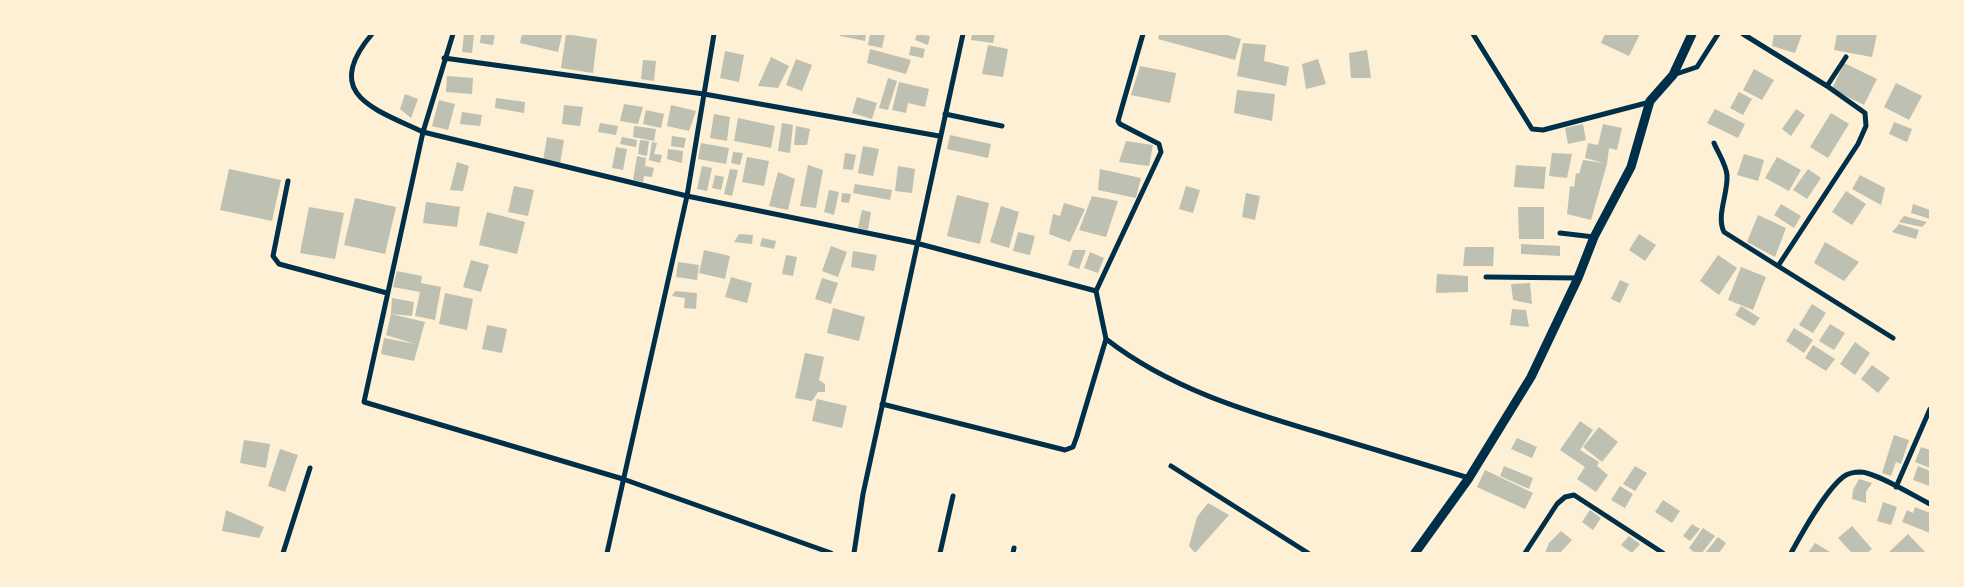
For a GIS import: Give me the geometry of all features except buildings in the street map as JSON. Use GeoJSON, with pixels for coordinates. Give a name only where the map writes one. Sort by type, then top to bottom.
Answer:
{"type":"FeatureCollection","features":[{"type":"Feature","properties":{"kind":"street"},"geometry":{"type":"LineString","coordinates":[[372,34],[360,48],[350,73],[360,99],[371,107],[423,132],[687,196],[916,242],[1096,291]]}},
{"type":"Feature","properties":{"kind":"street"},"geometry":{"type":"LineString","coordinates":[[453,34],[444,58],[423,132],[364,402],[623,479],[831,553]]}},
{"type":"Feature","properties":{"kind":"street"},"geometry":{"type":"LineString","coordinates":[[607,553],[687,196],[714,34]]}},
{"type":"Feature","properties":{"kind":"street"},"geometry":{"type":"LineString","coordinates":[[854,553],[863,494],[939,136],[963,34]]}},
{"type":"Feature","properties":{"kind":"street"},"geometry":{"type":"LineString","coordinates":[[882,404],[1065,450],[1073,447],[1106,340],[1096,291],[1160,152],[1160,144],[1120,124],[1118,121],[1143,34]]}},
{"type":"Feature","properties":{"kind":"street"},"geometry":{"type":"LineString","coordinates":[[1473,34],[1532,129],[1543,130],[1650,101]]}},
{"type":"Feature","properties":{"kind":"street"},"geometry":{"type":"LineString","coordinates":[[1415,553],[1469,478],[1531,376],[1578,278],[1594,237],[1631,167],[1650,101],[1673,75],[1692,34]]}},
{"type":"Feature","properties":{"kind":"street"},"geometry":{"type":"LineString","coordinates":[[1673,75],[1697,67],[1718,34]]}},
{"type":"Feature","properties":{"kind":"street"},"geometry":{"type":"LineString","coordinates":[[1742,34],[1827,86],[1865,113],[1866,126],[1858,144],[1778,266]]}},
{"type":"Feature","properties":{"kind":"street"},"geometry":{"type":"LineString","coordinates":[[1827,86],[1846,57]]}},
{"type":"Feature","properties":{"kind":"street"},"geometry":{"type":"LineString","coordinates":[[444,58],[704,94],[939,136]]}},
{"type":"Feature","properties":{"kind":"street"},"geometry":{"type":"LineString","coordinates":[[945,114],[1002,126]]}},
{"type":"Feature","properties":{"kind":"street"},"geometry":{"type":"LineString","coordinates":[[1714,142],[1727,173],[1721,225],[1724,232],[1793,277],[1861,316],[1893,338]]}},
{"type":"Feature","properties":{"kind":"street"},"geometry":{"type":"LineString","coordinates":[[288,181],[274,245],[273,256],[279,264],[387,293]]}},
{"type":"Feature","properties":{"kind":"street"},"geometry":{"type":"LineString","coordinates":[[1560,233],[1594,237]]}},
{"type":"Feature","properties":{"kind":"street"},"geometry":{"type":"LineString","coordinates":[[1486,277],[1578,278]]}},
{"type":"Feature","properties":{"kind":"street"},"geometry":{"type":"LineString","coordinates":[[1106,340],[1133,360],[1237,409],[1469,478]]}},
{"type":"Feature","properties":{"kind":"street"},"geometry":{"type":"LineString","coordinates":[[1896,487],[1930,409]]}},
{"type":"Feature","properties":{"kind":"street"},"geometry":{"type":"LineString","coordinates":[[1171,466],[1308,553]]}},
{"type":"Feature","properties":{"kind":"street"},"geometry":{"type":"LineString","coordinates":[[283,553],[310,468]]}},
{"type":"Feature","properties":{"kind":"street"},"geometry":{"type":"LineString","coordinates":[[1791,553],[1803,532],[1844,476],[1852,473],[1862,472],[1930,504]]}},
{"type":"Feature","properties":{"kind":"street"},"geometry":{"type":"LineString","coordinates":[[1525,553],[1558,504],[1564,497],[1574,495],[1664,553]]}},
{"type":"Feature","properties":{"kind":"street"},"geometry":{"type":"LineString","coordinates":[[940,553],[954,496]]}}]}
